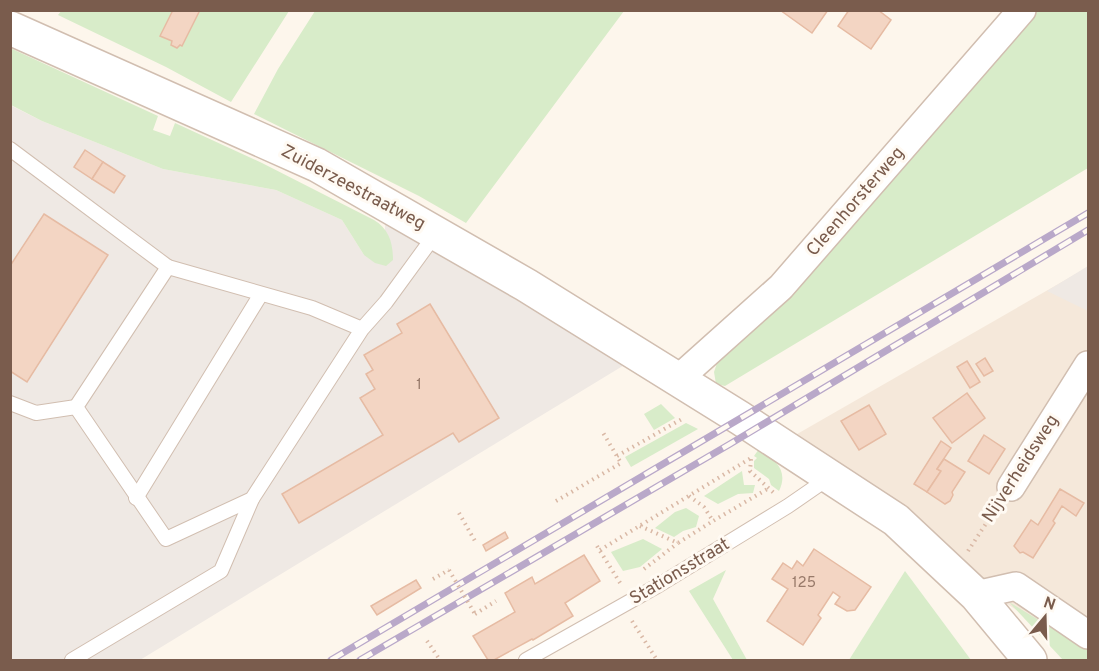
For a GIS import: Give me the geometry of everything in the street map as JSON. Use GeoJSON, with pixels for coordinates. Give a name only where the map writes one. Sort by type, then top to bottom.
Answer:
{"type":"FeatureCollection","features":[{"type":"Feature","properties":{"kind":"street","name":"Cleenhorsterweg"},"geometry":{"type":"LineString","coordinates":[[677,380],[781,287],[1022,10]]}},
{"type":"Feature","properties":{"kind":"street","name":"Zuiderzeestraatweg"},"geometry":{"type":"LineString","coordinates":[[10,28],[316,165],[437,232],[526,285],[677,380]]}},
{"type":"Feature","properties":{"kind":"street","name":"Nijverheidsweg"},"geometry":{"type":"LineString","coordinates":[[1011,487],[1089,365]]}},
{"type":"Feature","properties":{"kind":"street"},"geometry":{"type":"LineString","coordinates":[[677,380],[896,520],[976,595],[1030,658]]}},
{"type":"Feature","properties":{"kind":"street"},"geometry":{"type":"LineString","coordinates":[[976,595],[1016,586],[1089,635]]}},
{"type":"Feature","properties":{"kind":"lane"},"geometry":{"type":"LineString","coordinates":[[10,149],[168,267],[312,309],[362,329]]}},
{"type":"Feature","properties":{"kind":"lane"},"geometry":{"type":"LineString","coordinates":[[72,660],[221,571],[252,499],[362,329],[386,302],[437,232]]}},
{"type":"Feature","properties":{"kind":"lane"},"geometry":{"type":"LineString","coordinates":[[10,403],[36,413],[76,408],[168,267]]}},
{"type":"Feature","properties":{"kind":"lane"},"geometry":{"type":"LineString","coordinates":[[136,498],[261,294]]}},
{"type":"Feature","properties":{"kind":"lane"},"geometry":{"type":"LineString","coordinates":[[76,408],[166,539],[252,499]]}},
{"type":"Feature","properties":{"kind":"lane","name":"Stationsstraat"},"geometry":{"type":"LineString","coordinates":[[526,660],[628,604],[788,506],[830,477]]}},
{"type":"Feature","properties":{"kind":"path"},"geometry":{"type":"LineString","coordinates":[[616,456],[682,419]]}},
{"type":"Feature","properties":{"kind":"path"},"geometry":{"type":"LineString","coordinates":[[556,501],[621,463],[602,431]]}},
{"type":"Feature","properties":{"kind":"path"},"geometry":{"type":"LineString","coordinates":[[600,550],[751,458]]}},
{"type":"Feature","properties":{"kind":"path","name":"Nijverheidsweg"},"geometry":{"type":"LineString","coordinates":[[953,572],[1011,487]]}},
{"type":"Feature","properties":{"kind":"path"},"geometry":{"type":"LineString","coordinates":[[637,573],[678,543],[769,488]]}},
{"type":"Feature","properties":{"kind":"path"},"geometry":{"type":"LineString","coordinates":[[689,496],[704,507],[713,521]]}},
{"type":"Feature","properties":{"kind":"path"},"geometry":{"type":"LineString","coordinates":[[459,513],[475,541]]}},
{"type":"Feature","properties":{"kind":"path"},"geometry":{"type":"LineString","coordinates":[[640,526],[678,543]]}},
{"type":"Feature","properties":{"kind":"path"},"geometry":{"type":"LineString","coordinates":[[597,546],[620,583],[628,604],[657,660]]}},
{"type":"Feature","properties":{"kind":"path"},"geometry":{"type":"LineString","coordinates":[[433,579],[448,570],[475,614],[496,601]]}},
{"type":"Feature","properties":{"kind":"path"},"geometry":{"type":"LineString","coordinates":[[620,583],[629,578]]}},
{"type":"Feature","properties":{"kind":"path"},"geometry":{"type":"LineString","coordinates":[[427,641],[440,660]]}},
{"type":"Feature","properties":{"kind":"shaded area"},"geometry":{"type":"Polygon","coordinates":[[[10,105],[42,121],[163,169],[276,190],[342,220],[364,255],[385,230],[385,218],[626,364],[140,660],[11,660],[10,105]]]}},
{"type":"Feature","properties":{"kind":"shaded area"},"geometry":{"type":"Polygon","coordinates":[[[1088,266],[1088,311],[1047,291],[1088,266]]]}},
{"type":"Feature","properties":{"kind":"shaded area"},"geometry":{"type":"Polygon","coordinates":[[[1088,267],[1088,657],[771,449],[1088,267]]]}},
{"type":"Feature","properties":{"kind":"green space"},"geometry":{"type":"Polygon","coordinates":[[[62,10],[289,11],[231,102],[166,67],[58,15],[62,10]]]}},
{"type":"Feature","properties":{"kind":"green space"},"geometry":{"type":"Polygon","coordinates":[[[315,11],[624,11],[466,223],[419,196],[254,114],[278,69],[315,11]]]}},
{"type":"Feature","properties":{"kind":"green space"},"geometry":{"type":"Polygon","coordinates":[[[1034,11],[1088,11],[1088,168],[725,386],[716,384],[714,372],[718,360],[755,323],[1034,11]]]}},
{"type":"Feature","properties":{"kind":"green space"},"geometry":{"type":"Polygon","coordinates":[[[10,48],[158,116],[153,130],[170,136],[175,123],[262,163],[374,220],[389,237],[393,260],[386,266],[375,263],[364,255],[342,220],[276,190],[163,169],[42,121],[11,105],[10,48]]]}},
{"type":"Feature","properties":{"kind":"green space"},"geometry":{"type":"Polygon","coordinates":[[[661,404],[675,418],[654,430],[644,414],[661,404]]]}},
{"type":"Feature","properties":{"kind":"green space"},"geometry":{"type":"Polygon","coordinates":[[[686,423],[698,429],[631,467],[625,457],[686,423]]]}},
{"type":"Feature","properties":{"kind":"green space"},"geometry":{"type":"Polygon","coordinates":[[[759,449],[779,466],[782,484],[779,491],[771,485],[769,479],[754,468],[754,461],[757,458],[754,456],[759,449]]]}},
{"type":"Feature","properties":{"kind":"green space"},"geometry":{"type":"Polygon","coordinates":[[[742,471],[744,485],[755,485],[753,493],[738,494],[718,504],[704,496],[742,471]]]}},
{"type":"Feature","properties":{"kind":"green space"},"geometry":{"type":"Polygon","coordinates":[[[686,508],[699,516],[696,527],[674,537],[655,528],[675,512],[686,508]]]}},
{"type":"Feature","properties":{"kind":"green space"},"geometry":{"type":"Polygon","coordinates":[[[643,539],[662,549],[640,567],[623,571],[611,552],[643,539]]]}},
{"type":"Feature","properties":{"kind":"green space"},"geometry":{"type":"Polygon","coordinates":[[[726,570],[713,599],[747,660],[733,660],[689,591],[726,570]]]}},
{"type":"Feature","properties":{"kind":"green space"},"geometry":{"type":"Polygon","coordinates":[[[905,571],[971,660],[849,660],[905,571]]]}},
{"type":"Feature","properties":{"kind":"green space"},"geometry":{"type":"Polygon","coordinates":[[[1009,602],[1088,650],[1088,660],[1063,660],[1009,602]]]}},
{"type":"Feature","properties":{"kind":"building"},"geometry":{"type":"Polygon","coordinates":[[[173,10],[200,10],[182,46],[177,48],[171,45],[172,41],[160,36],[173,10]]]}},
{"type":"Feature","properties":{"kind":"building"},"geometry":{"type":"Polygon","coordinates":[[[780,10],[828,10],[812,33],[780,10]]]}},
{"type":"Feature","properties":{"kind":"building"},"geometry":{"type":"Polygon","coordinates":[[[849,10],[878,10],[891,20],[871,49],[838,26],[849,10]]]}},
{"type":"Feature","properties":{"kind":"building"},"geometry":{"type":"Polygon","coordinates":[[[85,150],[103,162],[92,179],[74,167],[85,150]]]}},
{"type":"Feature","properties":{"kind":"building"},"geometry":{"type":"Polygon","coordinates":[[[103,162],[125,176],[114,193],[92,179],[103,162]]]}},
{"type":"Feature","properties":{"kind":"building"},"geometry":{"type":"Polygon","coordinates":[[[44,214],[108,255],[27,382],[10,371],[10,266],[44,214]]]}},
{"type":"Feature","properties":{"kind":"building"},"geometry":{"type":"Polygon","coordinates":[[[430,304],[499,418],[459,442],[453,433],[299,523],[282,494],[383,435],[360,398],[375,389],[366,374],[373,370],[364,355],[402,333],[397,324],[430,304]]]}},
{"type":"Feature","properties":{"kind":"building"},"geometry":{"type":"Polygon","coordinates":[[[985,358],[993,371],[984,376],[976,364],[985,358]]]}},
{"type":"Feature","properties":{"kind":"building"},"geometry":{"type":"Polygon","coordinates":[[[967,361],[980,382],[970,388],[957,367],[967,361]]]}},
{"type":"Feature","properties":{"kind":"building"},"geometry":{"type":"Polygon","coordinates":[[[967,393],[985,418],[952,443],[933,418],[967,393]]]}},
{"type":"Feature","properties":{"kind":"building"},"geometry":{"type":"Polygon","coordinates":[[[869,405],[886,434],[859,450],[841,421],[869,405]]]}},
{"type":"Feature","properties":{"kind":"building"},"geometry":{"type":"Polygon","coordinates":[[[984,435],[1005,449],[989,474],[968,461],[984,435]]]}},
{"type":"Feature","properties":{"kind":"building"},"geometry":{"type":"Polygon","coordinates":[[[941,441],[951,448],[937,469],[941,471],[927,492],[914,484],[941,441]]]}},
{"type":"Feature","properties":{"kind":"building"},"geometry":{"type":"Polygon","coordinates":[[[944,459],[965,472],[952,492],[950,501],[945,504],[927,492],[941,471],[937,469],[944,459]]]}},
{"type":"Feature","properties":{"kind":"building"},"geometry":{"type":"Polygon","coordinates":[[[1060,489],[1084,503],[1076,516],[1062,506],[1053,521],[1055,523],[1033,558],[1023,552],[1020,553],[1014,546],[1031,520],[1038,525],[1060,489]]]}},
{"type":"Feature","properties":{"kind":"building"},"geometry":{"type":"Polygon","coordinates":[[[505,532],[508,538],[486,551],[483,545],[505,532]]]}},
{"type":"Feature","properties":{"kind":"building"},"geometry":{"type":"Polygon","coordinates":[[[814,549],[871,587],[855,610],[847,611],[835,604],[840,597],[833,592],[818,615],[821,618],[803,645],[767,621],[788,589],[772,579],[783,563],[792,569],[797,561],[803,566],[814,549]]]}},
{"type":"Feature","properties":{"kind":"building"},"geometry":{"type":"Polygon","coordinates":[[[584,555],[600,581],[565,603],[573,616],[533,640],[494,660],[488,660],[473,636],[515,612],[505,593],[532,577],[535,584],[584,555]]]}},
{"type":"Feature","properties":{"kind":"building"},"geometry":{"type":"Polygon","coordinates":[[[416,580],[421,588],[377,615],[371,606],[416,580]]]}},
{"type":"Feature","properties":{"kind":"railway"},"geometry":{"type":"LineString","coordinates":[[331,660],[1088,213]]}},
{"type":"Feature","properties":{"kind":"railway"},"geometry":{"type":"LineString","coordinates":[[360,660],[730,444],[1088,230]]}}]}
